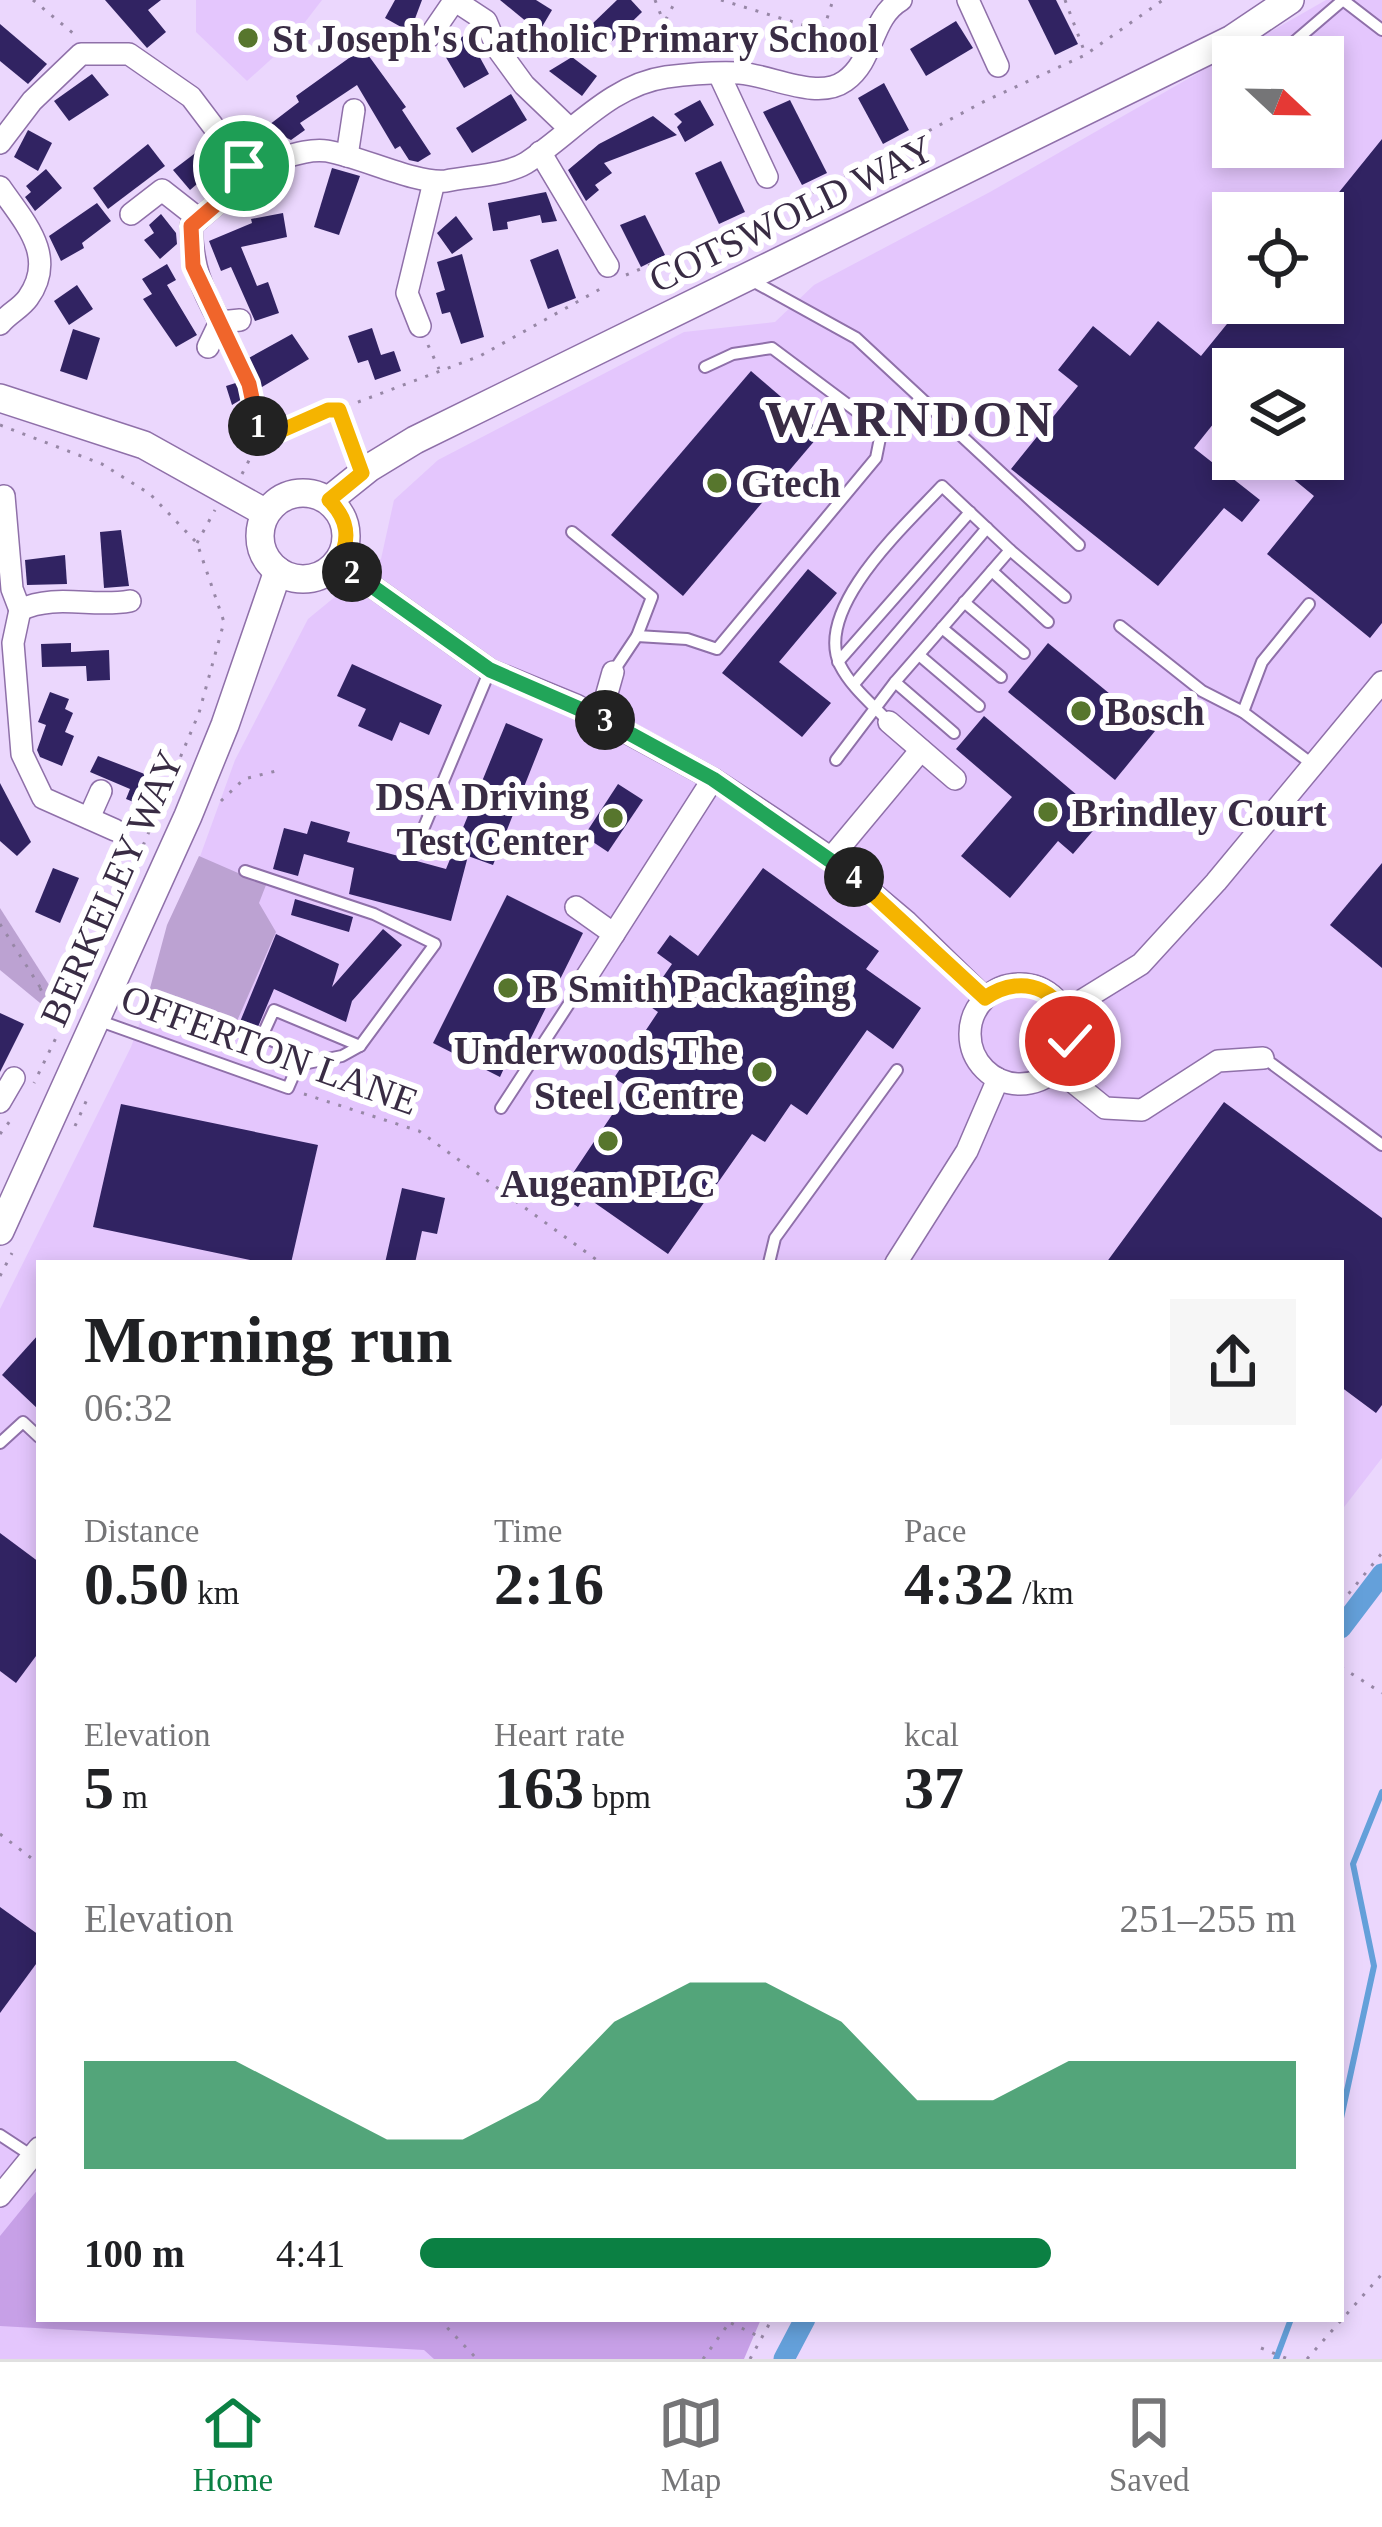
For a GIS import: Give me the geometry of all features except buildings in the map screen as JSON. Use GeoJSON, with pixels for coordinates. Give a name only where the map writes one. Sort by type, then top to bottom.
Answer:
{"type":"FeatureCollection","features":[{"type":"Feature","properties":{"kind":"main road","name":"COTSWOLD WAY"},"geometry":{"type":"LineString","coordinates":[[329,500],[415,440],[1232,39],[1291,0]]}},
{"type":"Feature","properties":{"kind":"main road"},"geometry":{"type":"LineString","coordinates":[[0,398],[144,445],[266,513]]}},
{"type":"Feature","properties":{"kind":"main road"},"geometry":{"type":"LineString","coordinates":[[288,494],[316,494],[329,500],[345,523],[345,550],[338,562],[316,578],[303,580],[278,571],[268,562],[260,538],[266,513],[288,494]]}},
{"type":"Feature","properties":{"kind":"main road","name":"BERKELEY WAY"},"geometry":{"type":"LineString","coordinates":[[0,1231],[82,1014],[225,725],[278,571]]}},
{"type":"Feature","properties":{"kind":"street"},"geometry":{"type":"LineString","coordinates":[[430,36],[454,0],[486,21],[497,48],[524,85],[569,128]]}},
{"type":"Feature","properties":{"kind":"street"},"geometry":{"type":"LineString","coordinates":[[208,347],[230,321],[193,266],[191,226],[228,194],[244,166],[320,150],[434,182],[522,166],[592,109],[661,77],[772,76],[815,89],[844,82],[864,60],[885,9],[901,0]]}},
{"type":"Feature","properties":{"kind":"street"},"geometry":{"type":"LineString","coordinates":[[968,0],[998,66]]}},
{"type":"Feature","properties":{"kind":"street"},"geometry":{"type":"LineString","coordinates":[[0,143],[81,54],[129,54],[191,97],[244,166]]}},
{"type":"Feature","properties":{"kind":"street"},"geometry":{"type":"LineString","coordinates":[[711,75],[767,178]]}},
{"type":"Feature","properties":{"kind":"street"},"geometry":{"type":"LineString","coordinates":[[347,155],[354,110]]}},
{"type":"Feature","properties":{"kind":"street"},"geometry":{"type":"LineString","coordinates":[[540,152],[608,266]]}},
{"type":"Feature","properties":{"kind":"street"},"geometry":{"type":"LineString","coordinates":[[420,326],[407,293],[434,182]]}},
{"type":"Feature","properties":{"kind":"street"},"geometry":{"type":"LineString","coordinates":[[0,187],[41,254],[39,279],[26,302],[0,323]]}},
{"type":"Feature","properties":{"kind":"street"},"geometry":{"type":"LineString","coordinates":[[131,214],[162,190],[199,219]]}},
{"type":"Feature","properties":{"kind":"street"},"geometry":{"type":"LineString","coordinates":[[3,509],[12,589],[20,610],[8,696],[22,754],[43,798],[116,830]]}},
{"type":"Feature","properties":{"kind":"street"},"geometry":{"type":"LineString","coordinates":[[338,562],[490,670],[600,718],[713,779],[832,859],[907,922],[985,998]]}},
{"type":"Feature","properties":{"kind":"street"},"geometry":{"type":"LineString","coordinates":[[20,610],[52,601],[105,615],[130,601]]}},
{"type":"Feature","properties":{"kind":"street"},"geometry":{"type":"LineString","coordinates":[[600,718],[613,672]]}},
{"type":"Feature","properties":{"kind":"street"},"geometry":{"type":"LineString","coordinates":[[1065,1011],[1141,964],[1382,682]]}},
{"type":"Feature","properties":{"kind":"street"},"geometry":{"type":"LineString","coordinates":[[883,716],[955,779]]}},
{"type":"Feature","properties":{"kind":"street"},"geometry":{"type":"LineString","coordinates":[[832,859],[921,750]]}},
{"type":"Feature","properties":{"kind":"street"},"geometry":{"type":"LineString","coordinates":[[578,990],[713,779]]}},
{"type":"Feature","properties":{"kind":"street"},"geometry":{"type":"LineString","coordinates":[[89,818],[101,790]]}},
{"type":"Feature","properties":{"kind":"street"},"geometry":{"type":"LineString","coordinates":[[576,907],[614,934]]}},
{"type":"Feature","properties":{"kind":"street"},"geometry":{"type":"LineString","coordinates":[[1012,984],[1043,989],[1065,1011],[1070,1041],[1057,1069],[1029,1083],[998,1079],[976,1057],[971,1042],[970,1027],[985,998],[1012,984]]}},
{"type":"Feature","properties":{"kind":"street"},"geometry":{"type":"LineString","coordinates":[[1057,1069],[1105,1108],[1142,1110],[1218,1061],[1263,1058]]}},
{"type":"Feature","properties":{"kind":"street"},"geometry":{"type":"LineString","coordinates":[[898,1260],[967,1151],[998,1079]]}},
{"type":"Feature","properties":{"kind":"street"},"geometry":{"type":"LineString","coordinates":[[0,2196],[35,2152]]}},
{"type":"Feature","properties":{"kind":"lane"},"geometry":{"type":"LineString","coordinates":[[1301,36],[1343,0],[1382,30]]}},
{"type":"Feature","properties":{"kind":"lane"},"geometry":{"type":"LineString","coordinates":[[748,278],[856,338],[1079,545]]}},
{"type":"Feature","properties":{"kind":"lane"},"geometry":{"type":"LineString","coordinates":[[638,636],[687,639],[717,649],[876,458],[880,438],[862,416],[772,349],[733,354],[705,367]]}},
{"type":"Feature","properties":{"kind":"lane"},"geometry":{"type":"LineString","coordinates":[[883,716],[838,662],[836,628],[861,576],[942,486],[1065,597]]}},
{"type":"Feature","properties":{"kind":"lane"},"geometry":{"type":"LineString","coordinates":[[838,662],[970,512]]}},
{"type":"Feature","properties":{"kind":"lane"},"geometry":{"type":"LineString","coordinates":[[854,684],[987,528]]}},
{"type":"Feature","properties":{"kind":"lane"},"geometry":{"type":"LineString","coordinates":[[572,532],[652,597],[638,636],[613,672]]}},
{"type":"Feature","properties":{"kind":"lane"},"geometry":{"type":"LineString","coordinates":[[836,760],[883,716],[895,682],[1010,550]]}},
{"type":"Feature","properties":{"kind":"lane"},"geometry":{"type":"LineString","coordinates":[[992,571],[1048,622]]}},
{"type":"Feature","properties":{"kind":"lane"},"geometry":{"type":"LineString","coordinates":[[964,602],[1024,653]]}},
{"type":"Feature","properties":{"kind":"lane"},"geometry":{"type":"LineString","coordinates":[[1243,712],[1262,662],[1309,604]]}},
{"type":"Feature","properties":{"kind":"lane"},"geometry":{"type":"LineString","coordinates":[[1120,626],[1202,691],[1243,712],[1313,765]]}},
{"type":"Feature","properties":{"kind":"lane"},"geometry":{"type":"LineString","coordinates":[[942,628],[1000,677]]}},
{"type":"Feature","properties":{"kind":"lane"},"geometry":{"type":"LineString","coordinates":[[919,655],[979,706]]}},
{"type":"Feature","properties":{"kind":"lane"},"geometry":{"type":"LineString","coordinates":[[424,827],[490,670]]}},
{"type":"Feature","properties":{"kind":"lane"},"geometry":{"type":"LineString","coordinates":[[895,682],[954,733]]}},
{"type":"Feature","properties":{"kind":"lane"},"geometry":{"type":"LineString","coordinates":[[245,872],[374,914],[435,944],[360,1046],[342,1056],[298,1065]]}},
{"type":"Feature","properties":{"kind":"lane"},"geometry":{"type":"LineString","coordinates":[[501,1108],[578,990]]}},
{"type":"Feature","properties":{"kind":"lane"},"geometry":{"type":"LineString","coordinates":[[288,1088],[298,1065],[292,1049],[266,1038],[274,1010],[360,1046]]}},
{"type":"Feature","properties":{"kind":"lane","name":"OFFERTON LANE"},"geometry":{"type":"LineString","coordinates":[[82,1014],[288,1088]]}},
{"type":"Feature","properties":{"kind":"lane"},"geometry":{"type":"LineString","coordinates":[[1263,1058],[1382,1144]]}},
{"type":"Feature","properties":{"kind":"lane"},"geometry":{"type":"LineString","coordinates":[[770,1260],[775,1238],[897,1070]]}},
{"type":"Feature","properties":{"kind":"lane"},"geometry":{"type":"LineString","coordinates":[[0,1443],[23,1422],[36,1434]]}},
{"type":"Feature","properties":{"kind":"lane"},"geometry":{"type":"LineString","coordinates":[[0,2135],[35,2152]]}},
{"type":"Feature","properties":{"kind":"path"},"geometry":{"type":"LineString","coordinates":[[32,0],[98,54]]}},
{"type":"Feature","properties":{"kind":"path"},"geometry":{"type":"LineString","coordinates":[[655,0],[664,23],[711,75]]}},
{"type":"Feature","properties":{"kind":"path"},"geometry":{"type":"LineString","coordinates":[[661,77],[664,23],[676,0]]}},
{"type":"Feature","properties":{"kind":"path"},"geometry":{"type":"LineString","coordinates":[[721,0],[823,31],[832,0]]}},
{"type":"Feature","properties":{"kind":"path"},"geometry":{"type":"LineString","coordinates":[[1065,0],[1085,55]]}},
{"type":"Feature","properties":{"kind":"path"},"geometry":{"type":"LineString","coordinates":[[260,440],[328,410],[339,410],[480,356],[614,280],[768,216],[985,101],[1085,55],[1162,0]]}},
{"type":"Feature","properties":{"kind":"path"},"geometry":{"type":"LineString","coordinates":[[230,321],[260,440],[249,468]]}},
{"type":"Feature","properties":{"kind":"path"},"geometry":{"type":"LineString","coordinates":[[420,326],[440,371]]}},
{"type":"Feature","properties":{"kind":"path"},"geometry":{"type":"LineString","coordinates":[[339,410],[362,473]]}},
{"type":"Feature","properties":{"kind":"path"},"geometry":{"type":"LineString","coordinates":[[0,425],[102,464],[150,494],[197,543],[224,622],[200,713],[82,1014],[61,1028],[10,1095],[0,1134]]}},
{"type":"Feature","properties":{"kind":"path","name":"OFFERTON LANE"},"geometry":{"type":"LineString","coordinates":[[0,924],[40,987],[82,1014]]}},
{"type":"Feature","properties":{"kind":"path"},"geometry":{"type":"LineString","coordinates":[[40,987],[61,1028]]}},
{"type":"Feature","properties":{"kind":"path","name":"OFFERTON LANE"},"geometry":{"type":"LineString","coordinates":[[288,1088],[418,1131],[597,1260]]}},
{"type":"Feature","properties":{"kind":"path"},"geometry":{"type":"LineString","coordinates":[[1344,1599],[1382,1553]]}},
{"type":"Feature","properties":{"kind":"path"},"geometry":{"type":"LineString","coordinates":[[1344,1669],[1382,1693]]}},
{"type":"Feature","properties":{"kind":"path"},"geometry":{"type":"LineString","coordinates":[[0,1834],[36,1862]]}},
{"type":"Feature","properties":{"kind":"path"},"geometry":{"type":"LineString","coordinates":[[1344,2317],[1382,2273]]}},
{"type":"Feature","properties":{"kind":"path"},"geometry":{"type":"LineString","coordinates":[[442,2322],[477,2359]]}},
{"type":"Feature","properties":{"kind":"path"},"geometry":{"type":"LineString","coordinates":[[703,2359],[730,2322]]}},
{"type":"Feature","properties":{"kind":"path"},"geometry":{"type":"LineString","coordinates":[[734,2322],[762,2338]]}},
{"type":"Feature","properties":{"kind":"path"},"geometry":{"type":"LineString","coordinates":[[751,2359],[770,2322]]}},
{"type":"Feature","properties":{"kind":"path"},"geometry":{"type":"LineString","coordinates":[[1307,2359],[1339,2322]]}},
{"type":"Feature","properties":{"kind":"path"},"geometry":{"type":"LineString","coordinates":[[1261,2348],[1288,2359]]}},
{"type":"Feature","properties":{"kind":"shaded area","name":"St Joseph's Catholic Primary School"},"geometry":{"type":"Polygon","coordinates":[[[196,0],[322,0],[289,43],[247,81],[196,32],[196,0]]]}},
{"type":"Feature","properties":{"kind":"shaded area"},"geometry":{"type":"Polygon","coordinates":[[[1326,0],[1382,0],[1382,1458],[1344,1507],[1344,1260],[36,1260],[36,2322],[703,2359],[0,2359],[0,1309],[131,1047],[235,760],[308,619],[381,559],[394,500],[438,460],[684,332],[775,322],[814,285],[990,192],[1212,65],[1212,168],[1344,168],[1344,36],[1263,36],[1326,0]]]}},
{"type":"Feature","properties":{"kind":"shaded area"},"geometry":{"type":"Polygon","coordinates":[[[199,856],[266,885],[259,903],[276,932],[234,1028],[149,992],[167,925],[199,856]]]}},
{"type":"Feature","properties":{"kind":"shaded area"},"geometry":{"type":"Polygon","coordinates":[[[0,908],[58,999],[51,1012],[0,970],[0,908]]]}},
{"type":"Feature","properties":{"kind":"shaded area"},"geometry":{"type":"Polygon","coordinates":[[[36,2192],[36,2322],[760,2322],[744,2359],[434,2359],[424,2350],[0,2326],[0,2236],[36,2192]]]}},
{"type":"Feature","properties":{"kind":"waterway"},"geometry":{"type":"LineString","coordinates":[[1344,1624],[1382,1574]]}},
{"type":"Feature","properties":{"kind":"waterway"},"geometry":{"type":"LineString","coordinates":[[1344,2104],[1374,1966],[1353,1864],[1382,1792]]}},
{"type":"Feature","properties":{"kind":"waterway"},"geometry":{"type":"LineString","coordinates":[[784,2359],[803,2322]]}},
{"type":"Feature","properties":{"kind":"waterway"},"geometry":{"type":"LineString","coordinates":[[1276,2359],[1290,2322]]}},
{"type":"Feature","properties":{"kind":"place","name":"St Joseph's Catholic Primary School"},"geometry":{"type":"Point","coordinates":[248,38]}},
{"type":"Feature","properties":{"kind":"place","name":"Gtech"},"geometry":{"type":"Point","coordinates":[717,483]}},
{"type":"Feature","properties":{"kind":"place","name":"Bosch"},"geometry":{"type":"Point","coordinates":[1081,711]}},
{"type":"Feature","properties":{"kind":"place","name":"Brindley Court"},"geometry":{"type":"Point","coordinates":[1048,812]}},
{"type":"Feature","properties":{"kind":"place","name":"DSA Driving Test Center"},"geometry":{"type":"Point","coordinates":[613,818]}},
{"type":"Feature","properties":{"kind":"place","name":"B Smith Packaging"},"geometry":{"type":"Point","coordinates":[508,988]}},
{"type":"Feature","properties":{"kind":"place","name":"Underwoods The Steel Centre"},"geometry":{"type":"Point","coordinates":[762,1072]}},
{"type":"Feature","properties":{"kind":"place","name":"Augean PLC"},"geometry":{"type":"Point","coordinates":[608,1141]}},
{"type":"Feature","properties":{"kind":"district","name":"WARNDON"},"geometry":{"type":"Point","coordinates":[910,418]}},
{"type":"Feature","properties":{"kind":"route"},"geometry":{"type":"LineString","coordinates":[[244,166],[228,194],[191,226],[193,266],[249,384],[260,440],[328,410],[339,410],[362,473],[329,500],[339,510],[347,536],[338,562],[490,670],[576,705],[713,779],[774,819],[832,859],[907,922],[985,998],[1012,984],[1043,989],[1065,1011],[1070,1041]]}}]}
